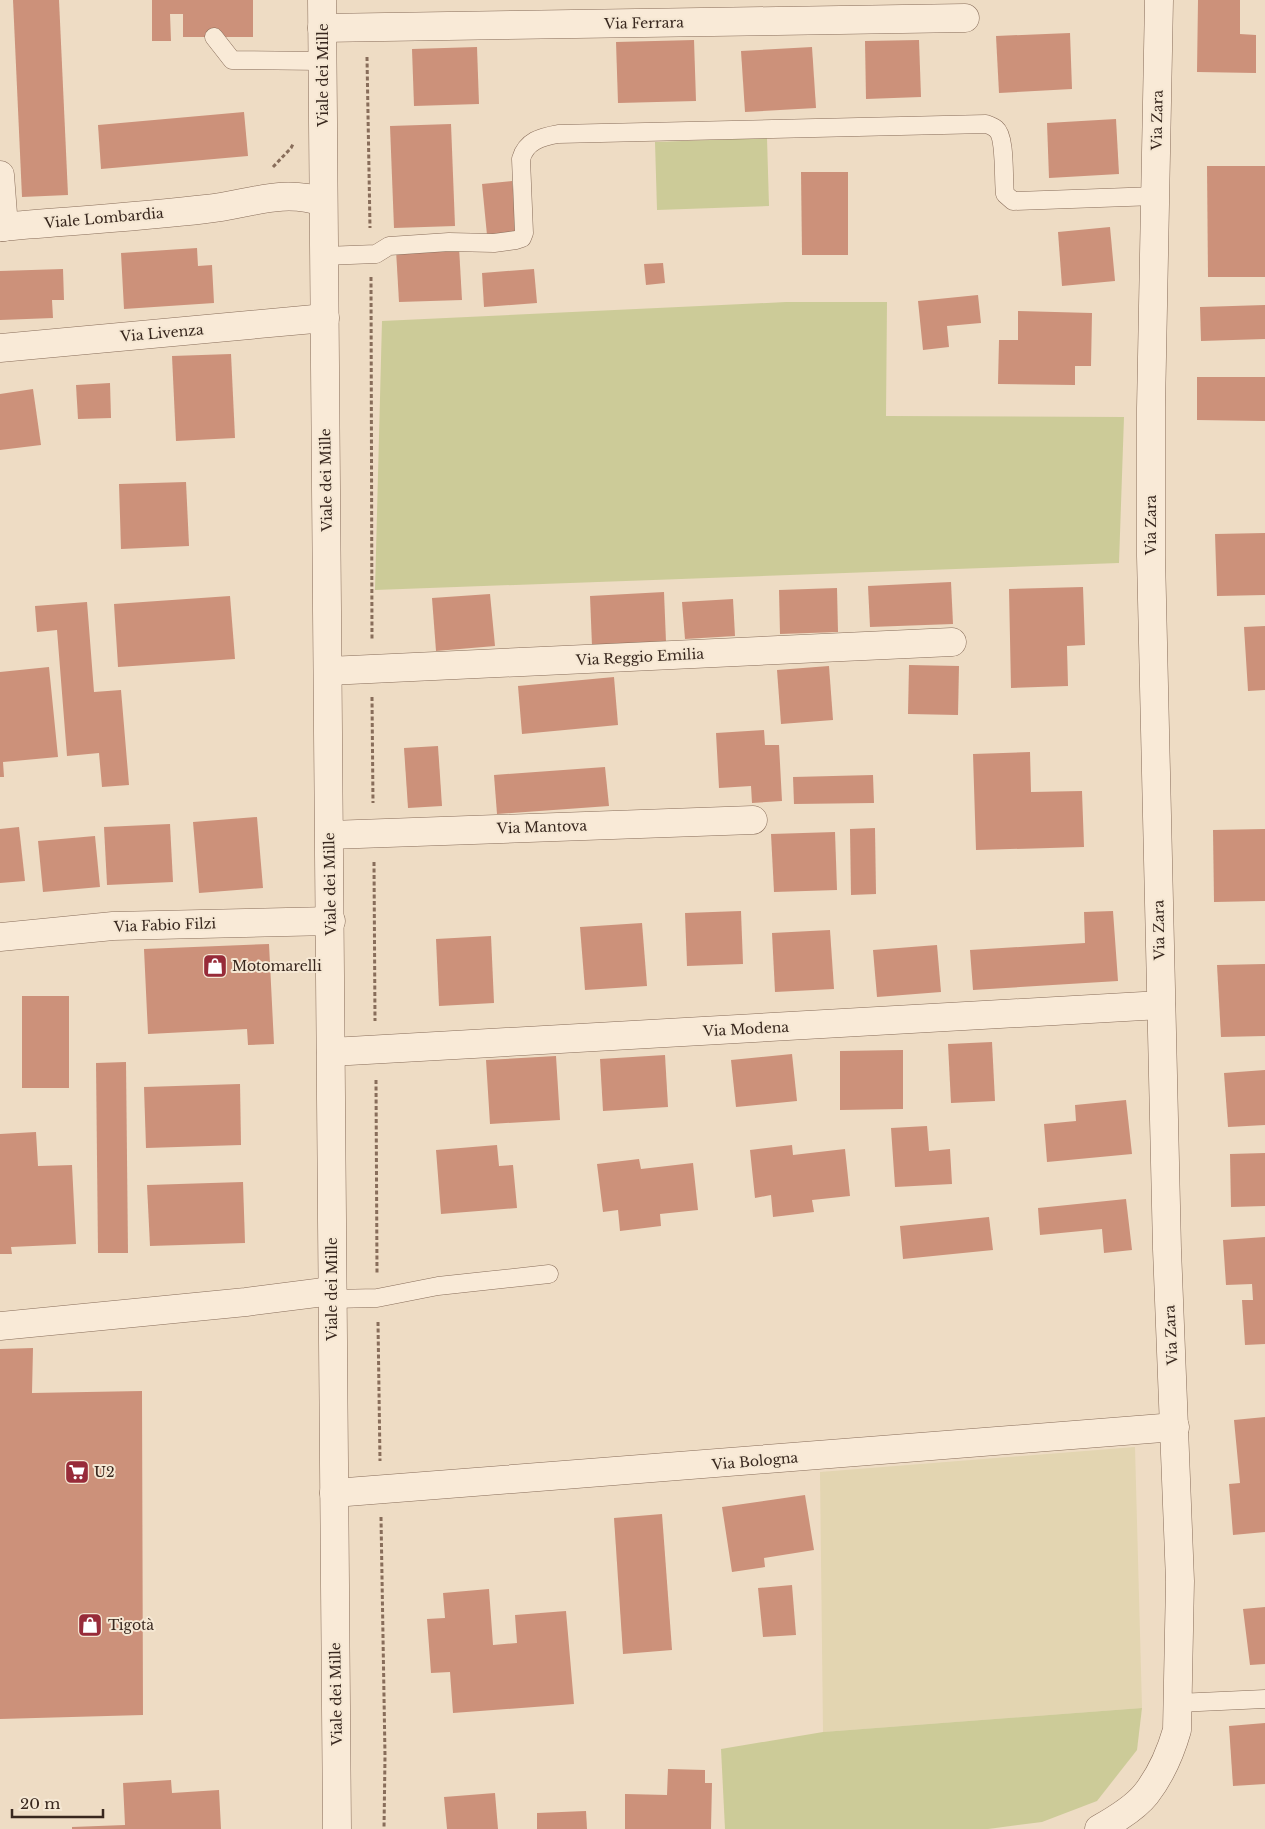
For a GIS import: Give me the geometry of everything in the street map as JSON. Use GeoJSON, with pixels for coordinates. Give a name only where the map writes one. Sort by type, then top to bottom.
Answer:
{"type":"FeatureCollection","features":[{"type":"Feature","properties":{"kind":"street","name":"Viale dei Mille"},"geometry":{"type":"LineString","coordinates":[[322,0],[337,1829]]}},
{"type":"Feature","properties":{"kind":"street","name":"Via Zara"},"geometry":{"type":"LineString","coordinates":[[1100,1829],[1126,1812],[1146,1794],[1172,1750],[1177,1730],[1178,1703],[1180,1581],[1160,1005],[1151,536],[1151,408],[1159,0]]}},
{"type":"Feature","properties":{"kind":"street","name":"Via Ferrara"},"geometry":{"type":"LineString","coordinates":[[322,28],[965,18]]}},
{"type":"Feature","properties":{"kind":"street"},"geometry":{"type":"LineString","coordinates":[[0,175],[2,227]]}},
{"type":"Feature","properties":{"kind":"street","name":"Viale Lombardia"},"geometry":{"type":"LineString","coordinates":[[2,227],[208,209],[278,196],[300,196],[323,202]]}},
{"type":"Feature","properties":{"kind":"street","name":"Via Livenza"},"geometry":{"type":"LineString","coordinates":[[0,348],[325,318]]}},
{"type":"Feature","properties":{"kind":"street","name":"Via Reggio Emilia"},"geometry":{"type":"LineString","coordinates":[[328,671],[952,642]]}},
{"type":"Feature","properties":{"kind":"street","name":"Via Mantova"},"geometry":{"type":"LineString","coordinates":[[330,835],[754,820]]}},
{"type":"Feature","properties":{"kind":"street","name":"Via Fabio Filzi"},"geometry":{"type":"LineString","coordinates":[[0,937],[113,926],[331,921]]}},
{"type":"Feature","properties":{"kind":"street","name":"Via Modena"},"geometry":{"type":"LineString","coordinates":[[331,1052],[1160,1005]]}},
{"type":"Feature","properties":{"kind":"street"},"geometry":{"type":"LineString","coordinates":[[0,1326],[332,1295]]}},
{"type":"Feature","properties":{"kind":"street","name":"Via Bologna"},"geometry":{"type":"LineString","coordinates":[[334,1493],[1175,1427]]}},
{"type":"Feature","properties":{"kind":"lane"},"geometry":{"type":"LineString","coordinates":[[214,37],[232,60],[322,61]]}},
{"type":"Feature","properties":{"kind":"lane"},"geometry":{"type":"LineString","coordinates":[[324,256],[376,254],[389,246],[449,242],[494,243],[522,238],[524,233],[521,160],[523,152],[540,137],[558,134],[986,124],[997,130],[1002,141],[1005,194],[1013,201],[1156,196]]}},
{"type":"Feature","properties":{"kind":"lane"},"geometry":{"type":"LineString","coordinates":[[332,1295],[377,1298],[438,1286],[549,1274]]}},
{"type":"Feature","properties":{"kind":"lane"},"geometry":{"type":"LineString","coordinates":[[1178,1703],[1265,1699]]}},
{"type":"Feature","properties":{"kind":"path"},"geometry":{"type":"LineString","coordinates":[[367,27],[377,1298],[385,1756],[384,1829]]}},
{"type":"Feature","properties":{"kind":"path"},"geometry":{"type":"LineString","coordinates":[[268,170],[276,165],[291,148],[294,139]]}},
{"type":"Feature","properties":{"kind":"shaded area"},"geometry":{"type":"Polygon","coordinates":[[[767,138],[769,206],[657,210],[655,142],[767,138]]]}},
{"type":"Feature","properties":{"kind":"shaded area"},"geometry":{"type":"Polygon","coordinates":[[[786,302],[887,302],[886,416],[1124,417],[1119,563],[375,590],[382,321],[786,302]]]}},
{"type":"Feature","properties":{"kind":"shaded area"},"geometry":{"type":"Polygon","coordinates":[[[1135,1447],[1142,1708],[823,1732],[820,1472],[1135,1447]]]}},
{"type":"Feature","properties":{"kind":"shaded area"},"geometry":{"type":"Polygon","coordinates":[[[1142,1708],[1137,1750],[1097,1801],[1042,1822],[988,1829],[725,1829],[721,1749],[823,1732],[1142,1708]]]}},
{"type":"Feature","properties":{"kind":"building"},"geometry":{"type":"Polygon","coordinates":[[[13,0],[59,0],[68,195],[22,197],[13,0]]]}},
{"type":"Feature","properties":{"kind":"building"},"geometry":{"type":"Polygon","coordinates":[[[152,0],[253,0],[253,37],[183,37],[183,14],[170,14],[171,41],[152,41],[152,0]]]}},
{"type":"Feature","properties":{"kind":"building"},"geometry":{"type":"Polygon","coordinates":[[[1198,0],[1240,0],[1240,34],[1256,35],[1256,73],[1197,72],[1198,0]]]}},
{"type":"Feature","properties":{"kind":"building"},"geometry":{"type":"Polygon","coordinates":[[[1070,33],[1072,89],[999,93],[996,36],[1070,33]]]}},
{"type":"Feature","properties":{"kind":"building"},"geometry":{"type":"Polygon","coordinates":[[[694,40],[696,101],[618,103],[616,42],[694,40]]]}},
{"type":"Feature","properties":{"kind":"building"},"geometry":{"type":"Polygon","coordinates":[[[919,40],[921,97],[866,99],[865,41],[919,40]]]}},
{"type":"Feature","properties":{"kind":"building"},"geometry":{"type":"Polygon","coordinates":[[[477,47],[479,104],[414,106],[412,49],[477,47]]]}},
{"type":"Feature","properties":{"kind":"building"},"geometry":{"type":"Polygon","coordinates":[[[812,47],[816,108],[745,112],[741,51],[812,47]]]}},
{"type":"Feature","properties":{"kind":"building"},"geometry":{"type":"Polygon","coordinates":[[[244,112],[248,156],[101,169],[98,125],[244,112]]]}},
{"type":"Feature","properties":{"kind":"building"},"geometry":{"type":"Polygon","coordinates":[[[1116,119],[1119,174],[1049,178],[1047,123],[1116,119]]]}},
{"type":"Feature","properties":{"kind":"building"},"geometry":{"type":"Polygon","coordinates":[[[451,124],[455,226],[394,228],[390,126],[451,124]]]}},
{"type":"Feature","properties":{"kind":"building"},"geometry":{"type":"Polygon","coordinates":[[[1207,166],[1265,166],[1265,277],[1208,277],[1207,166]]]}},
{"type":"Feature","properties":{"kind":"building"},"geometry":{"type":"Polygon","coordinates":[[[801,172],[848,172],[848,255],[802,255],[801,172]]]}},
{"type":"Feature","properties":{"kind":"building"},"geometry":{"type":"Polygon","coordinates":[[[512,181],[518,231],[487,235],[482,184],[512,181]]]}},
{"type":"Feature","properties":{"kind":"building"},"geometry":{"type":"Polygon","coordinates":[[[1110,227],[1115,281],[1062,286],[1058,232],[1110,227]]]}},
{"type":"Feature","properties":{"kind":"building"},"geometry":{"type":"Polygon","coordinates":[[[459,247],[462,300],[399,302],[396,250],[459,247]]]}},
{"type":"Feature","properties":{"kind":"building"},"geometry":{"type":"Polygon","coordinates":[[[197,248],[198,266],[212,265],[214,303],[124,309],[121,253],[197,248]]]}},
{"type":"Feature","properties":{"kind":"building"},"geometry":{"type":"Polygon","coordinates":[[[663,263],[665,283],[646,285],[644,264],[663,263]]]}},
{"type":"Feature","properties":{"kind":"building"},"geometry":{"type":"Polygon","coordinates":[[[63,269],[64,300],[52,300],[53,318],[0,320],[0,271],[63,269]]]}},
{"type":"Feature","properties":{"kind":"building"},"geometry":{"type":"Polygon","coordinates":[[[534,269],[537,303],[484,307],[482,273],[534,269]]]}},
{"type":"Feature","properties":{"kind":"building"},"geometry":{"type":"Polygon","coordinates":[[[978,295],[981,323],[947,326],[949,347],[923,350],[918,301],[978,295]]]}},
{"type":"Feature","properties":{"kind":"building"},"geometry":{"type":"Polygon","coordinates":[[[1265,305],[1265,339],[1201,341],[1200,307],[1265,305]]]}},
{"type":"Feature","properties":{"kind":"building"},"geometry":{"type":"Polygon","coordinates":[[[1018,311],[1092,313],[1091,366],[1075,366],[1075,385],[998,384],[999,340],[1018,340],[1018,311]]]}},
{"type":"Feature","properties":{"kind":"building"},"geometry":{"type":"Polygon","coordinates":[[[231,354],[235,438],[176,441],[172,356],[231,354]]]}},
{"type":"Feature","properties":{"kind":"building"},"geometry":{"type":"Polygon","coordinates":[[[1197,377],[1265,377],[1265,421],[1197,420],[1197,377]]]}},
{"type":"Feature","properties":{"kind":"building"},"geometry":{"type":"Polygon","coordinates":[[[110,383],[111,418],[78,419],[76,385],[110,383]]]}},
{"type":"Feature","properties":{"kind":"building"},"geometry":{"type":"Polygon","coordinates":[[[33,389],[41,445],[0,450],[0,394],[33,389]]]}},
{"type":"Feature","properties":{"kind":"building"},"geometry":{"type":"Polygon","coordinates":[[[186,482],[189,546],[121,549],[119,484],[186,482]]]}},
{"type":"Feature","properties":{"kind":"building"},"geometry":{"type":"Polygon","coordinates":[[[1265,533],[1265,595],[1217,596],[1215,534],[1265,533]]]}},
{"type":"Feature","properties":{"kind":"building"},"geometry":{"type":"Polygon","coordinates":[[[951,582],[953,624],[870,627],[868,586],[951,582]]]}},
{"type":"Feature","properties":{"kind":"building"},"geometry":{"type":"Polygon","coordinates":[[[1083,587],[1085,645],[1067,646],[1068,686],[1011,688],[1009,589],[1083,587]]]}},
{"type":"Feature","properties":{"kind":"building"},"geometry":{"type":"Polygon","coordinates":[[[837,588],[838,632],[780,634],[779,590],[837,588]]]}},
{"type":"Feature","properties":{"kind":"building"},"geometry":{"type":"Polygon","coordinates":[[[664,592],[666,642],[592,646],[590,596],[664,592]]]}},
{"type":"Feature","properties":{"kind":"building"},"geometry":{"type":"Polygon","coordinates":[[[490,594],[495,646],[436,651],[432,598],[490,594]]]}},
{"type":"Feature","properties":{"kind":"building"},"geometry":{"type":"Polygon","coordinates":[[[230,596],[235,659],[118,667],[114,604],[230,596]]]}},
{"type":"Feature","properties":{"kind":"building"},"geometry":{"type":"Polygon","coordinates":[[[733,599],[735,636],[685,639],[682,602],[733,599]]]}},
{"type":"Feature","properties":{"kind":"building"},"geometry":{"type":"Polygon","coordinates":[[[87,602],[94,692],[121,690],[129,785],[102,787],[99,753],[67,756],[57,630],[37,632],[35,606],[87,602]]]}},
{"type":"Feature","properties":{"kind":"building"},"geometry":{"type":"Polygon","coordinates":[[[1265,626],[1265,690],[1248,691],[1244,627],[1265,626]]]}},
{"type":"Feature","properties":{"kind":"building"},"geometry":{"type":"Polygon","coordinates":[[[909,665],[959,666],[958,715],[908,714],[909,665]]]}},
{"type":"Feature","properties":{"kind":"building"},"geometry":{"type":"Polygon","coordinates":[[[829,666],[833,720],[781,724],[777,670],[829,666]]]}},
{"type":"Feature","properties":{"kind":"building"},"geometry":{"type":"Polygon","coordinates":[[[49,667],[58,757],[3,762],[4,777],[0,777],[0,672],[49,667]]]}},
{"type":"Feature","properties":{"kind":"building"},"geometry":{"type":"Polygon","coordinates":[[[614,677],[618,725],[522,734],[518,686],[614,677]]]}},
{"type":"Feature","properties":{"kind":"building"},"geometry":{"type":"Polygon","coordinates":[[[764,730],[765,745],[779,745],[782,801],[752,803],[751,786],[719,788],[716,733],[764,730]]]}},
{"type":"Feature","properties":{"kind":"building"},"geometry":{"type":"Polygon","coordinates":[[[438,746],[442,806],[408,808],[404,748],[438,746]]]}},
{"type":"Feature","properties":{"kind":"building"},"geometry":{"type":"Polygon","coordinates":[[[1030,752],[1031,792],[1082,791],[1084,847],[976,850],[973,754],[1030,752]]]}},
{"type":"Feature","properties":{"kind":"building"},"geometry":{"type":"Polygon","coordinates":[[[605,767],[609,806],[497,814],[494,775],[605,767]]]}},
{"type":"Feature","properties":{"kind":"building"},"geometry":{"type":"Polygon","coordinates":[[[873,775],[874,803],[794,804],[793,777],[873,775]]]}},
{"type":"Feature","properties":{"kind":"building"},"geometry":{"type":"Polygon","coordinates":[[[257,817],[263,888],[199,893],[193,822],[257,817]]]}},
{"type":"Feature","properties":{"kind":"building"},"geometry":{"type":"Polygon","coordinates":[[[170,824],[173,882],[107,885],[104,827],[170,824]]]}},
{"type":"Feature","properties":{"kind":"building"},"geometry":{"type":"Polygon","coordinates":[[[19,827],[25,881],[0,883],[0,829],[19,827]]]}},
{"type":"Feature","properties":{"kind":"building"},"geometry":{"type":"Polygon","coordinates":[[[875,828],[876,894],[851,895],[850,829],[875,828]]]}},
{"type":"Feature","properties":{"kind":"building"},"geometry":{"type":"Polygon","coordinates":[[[1265,829],[1265,901],[1214,902],[1213,830],[1265,829]]]}},
{"type":"Feature","properties":{"kind":"building"},"geometry":{"type":"Polygon","coordinates":[[[835,832],[837,890],[774,892],[771,834],[835,832]]]}},
{"type":"Feature","properties":{"kind":"building"},"geometry":{"type":"Polygon","coordinates":[[[95,836],[100,887],[43,892],[38,841],[95,836]]]}},
{"type":"Feature","properties":{"kind":"building"},"geometry":{"type":"Polygon","coordinates":[[[741,911],[743,964],[687,966],[685,913],[741,911]]]}},
{"type":"Feature","properties":{"kind":"building"},"geometry":{"type":"Polygon","coordinates":[[[1113,911],[1118,981],[973,990],[970,950],[1085,943],[1084,912],[1113,911]]]}},
{"type":"Feature","properties":{"kind":"building"},"geometry":{"type":"Polygon","coordinates":[[[642,923],[647,986],[585,990],[580,927],[642,923]]]}},
{"type":"Feature","properties":{"kind":"building"},"geometry":{"type":"Polygon","coordinates":[[[830,930],[834,989],[775,992],[772,933],[830,930]]]}},
{"type":"Feature","properties":{"kind":"building"},"geometry":{"type":"Polygon","coordinates":[[[491,936],[494,1003],[439,1006],[436,939],[491,936]]]}},
{"type":"Feature","properties":{"kind":"building"},"geometry":{"type":"Polygon","coordinates":[[[269,944],[274,1044],[248,1045],[247,1029],[148,1034],[144,949],[269,944]]]}},
{"type":"Feature","properties":{"kind":"building"},"geometry":{"type":"Polygon","coordinates":[[[937,945],[941,992],[877,997],[873,950],[937,945]]]}},
{"type":"Feature","properties":{"kind":"building"},"geometry":{"type":"Polygon","coordinates":[[[1265,964],[1265,1036],[1221,1037],[1217,965],[1265,964]]]}},
{"type":"Feature","properties":{"kind":"building"},"geometry":{"type":"Polygon","coordinates":[[[22,996],[69,996],[69,1088],[22,1088],[22,996]]]}},
{"type":"Feature","properties":{"kind":"building"},"geometry":{"type":"Polygon","coordinates":[[[992,1042],[995,1101],[951,1103],[948,1044],[992,1042]]]}},
{"type":"Feature","properties":{"kind":"building"},"geometry":{"type":"Polygon","coordinates":[[[903,1050],[903,1109],[840,1110],[840,1051],[903,1050]]]}},
{"type":"Feature","properties":{"kind":"building"},"geometry":{"type":"Polygon","coordinates":[[[792,1054],[797,1101],[736,1107],[731,1060],[792,1054]]]}},
{"type":"Feature","properties":{"kind":"building"},"geometry":{"type":"Polygon","coordinates":[[[665,1055],[668,1107],[603,1111],[600,1059],[665,1055]]]}},
{"type":"Feature","properties":{"kind":"building"},"geometry":{"type":"Polygon","coordinates":[[[556,1056],[560,1120],[490,1124],[486,1060],[556,1056]]]}},
{"type":"Feature","properties":{"kind":"building"},"geometry":{"type":"Polygon","coordinates":[[[126,1062],[128,1253],[98,1253],[96,1063],[126,1062]]]}},
{"type":"Feature","properties":{"kind":"building"},"geometry":{"type":"Polygon","coordinates":[[[1265,1070],[1265,1125],[1228,1127],[1224,1073],[1265,1070]]]}},
{"type":"Feature","properties":{"kind":"building"},"geometry":{"type":"Polygon","coordinates":[[[240,1084],[241,1145],[146,1148],[144,1087],[240,1084]]]}},
{"type":"Feature","properties":{"kind":"building"},"geometry":{"type":"Polygon","coordinates":[[[1126,1100],[1132,1154],[1047,1162],[1044,1124],[1076,1121],[1075,1105],[1126,1100]]]}},
{"type":"Feature","properties":{"kind":"building"},"geometry":{"type":"Polygon","coordinates":[[[927,1126],[929,1151],[950,1149],[952,1184],[895,1187],[891,1128],[927,1126]]]}},
{"type":"Feature","properties":{"kind":"building"},"geometry":{"type":"Polygon","coordinates":[[[36,1132],[38,1166],[72,1165],[76,1244],[11,1247],[12,1254],[0,1254],[0,1134],[36,1132]]]}},
{"type":"Feature","properties":{"kind":"building"},"geometry":{"type":"Polygon","coordinates":[[[497,1145],[499,1166],[513,1165],[517,1208],[441,1214],[436,1150],[497,1145]]]}},
{"type":"Feature","properties":{"kind":"building"},"geometry":{"type":"Polygon","coordinates":[[[792,1145],[793,1155],[845,1149],[850,1196],[812,1200],[814,1212],[773,1217],[771,1195],[755,1198],[750,1150],[792,1145]]]}},
{"type":"Feature","properties":{"kind":"building"},"geometry":{"type":"Polygon","coordinates":[[[1265,1153],[1265,1206],[1231,1207],[1230,1154],[1265,1153]]]}},
{"type":"Feature","properties":{"kind":"building"},"geometry":{"type":"Polygon","coordinates":[[[639,1159],[641,1169],[693,1163],[698,1210],[660,1214],[661,1226],[620,1231],[618,1210],[603,1212],[597,1164],[639,1159]]]}},
{"type":"Feature","properties":{"kind":"building"},"geometry":{"type":"Polygon","coordinates":[[[243,1182],[245,1243],[150,1246],[147,1185],[243,1182]]]}},
{"type":"Feature","properties":{"kind":"building"},"geometry":{"type":"Polygon","coordinates":[[[1126,1199],[1132,1250],[1104,1253],[1102,1229],[1040,1235],[1038,1208],[1126,1199]]]}},
{"type":"Feature","properties":{"kind":"building"},"geometry":{"type":"Polygon","coordinates":[[[989,1217],[993,1250],[903,1259],[900,1226],[989,1217]]]}},
{"type":"Feature","properties":{"kind":"building"},"geometry":{"type":"Polygon","coordinates":[[[1265,1237],[1265,1344],[1245,1345],[1242,1300],[1253,1300],[1252,1284],[1226,1285],[1223,1240],[1265,1237]]]}},
{"type":"Feature","properties":{"kind":"building"},"geometry":{"type":"Polygon","coordinates":[[[33,1348],[32,1393],[142,1391],[143,1715],[0,1719],[0,1349],[33,1348]]]}},
{"type":"Feature","properties":{"kind":"building"},"geometry":{"type":"Polygon","coordinates":[[[1265,1417],[1265,1532],[1233,1535],[1229,1484],[1240,1483],[1234,1420],[1265,1417]]]}},
{"type":"Feature","properties":{"kind":"building"},"geometry":{"type":"Polygon","coordinates":[[[805,1495],[814,1550],[764,1558],[765,1567],[732,1572],[722,1507],[805,1495]]]}},
{"type":"Feature","properties":{"kind":"building"},"geometry":{"type":"Polygon","coordinates":[[[662,1514],[672,1650],[623,1654],[614,1518],[662,1514]]]}},
{"type":"Feature","properties":{"kind":"building"},"geometry":{"type":"Polygon","coordinates":[[[792,1585],[796,1635],[763,1637],[758,1588],[792,1585]]]}},
{"type":"Feature","properties":{"kind":"building"},"geometry":{"type":"Polygon","coordinates":[[[489,1589],[493,1645],[517,1643],[515,1615],[566,1611],[574,1704],[453,1713],[450,1672],[431,1673],[427,1619],[445,1618],[443,1593],[489,1589]]]}},
{"type":"Feature","properties":{"kind":"building"},"geometry":{"type":"Polygon","coordinates":[[[1265,1607],[1265,1664],[1250,1665],[1243,1609],[1265,1607]]]}},
{"type":"Feature","properties":{"kind":"building"},"geometry":{"type":"Polygon","coordinates":[[[1265,1723],[1265,1784],[1233,1786],[1229,1726],[1265,1723]]]}},
{"type":"Feature","properties":{"kind":"building"},"geometry":{"type":"Polygon","coordinates":[[[668,1769],[705,1770],[705,1783],[712,1783],[711,1829],[625,1829],[625,1794],[667,1795],[668,1769]]]}},
{"type":"Feature","properties":{"kind":"building"},"geometry":{"type":"Polygon","coordinates":[[[171,1780],[172,1793],[219,1790],[221,1829],[72,1829],[72,1827],[125,1825],[123,1783],[171,1780]]]}},
{"type":"Feature","properties":{"kind":"building"},"geometry":{"type":"Polygon","coordinates":[[[495,1793],[498,1829],[447,1829],[444,1797],[495,1793]]]}},
{"type":"Feature","properties":{"kind":"building"},"geometry":{"type":"Polygon","coordinates":[[[586,1811],[587,1829],[537,1829],[537,1813],[586,1811]]]}},
{"type":"Feature","properties":{"kind":"place","name":"Motomarelli"},"geometry":{"type":"Point","coordinates":[215,966]}},
{"type":"Feature","properties":{"kind":"place","name":"U2"},"geometry":{"type":"Point","coordinates":[77,1472]}},
{"type":"Feature","properties":{"kind":"place","name":"Tigotà"},"geometry":{"type":"Point","coordinates":[90,1625]}}]}
